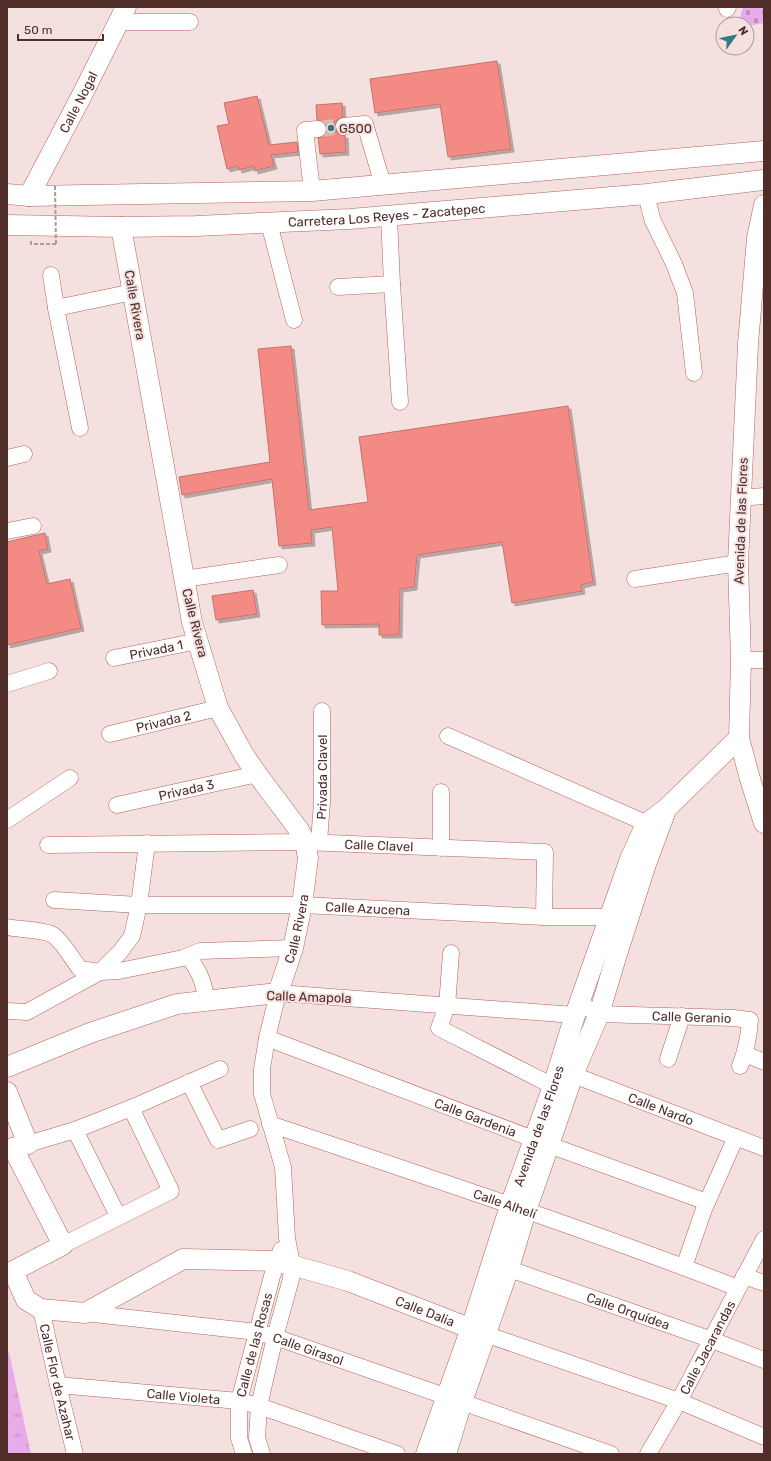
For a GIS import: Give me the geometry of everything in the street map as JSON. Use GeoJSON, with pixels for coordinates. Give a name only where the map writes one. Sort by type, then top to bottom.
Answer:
{"type":"FeatureCollection","features":[{"type":"Feature","properties":{"kind":"main road","name":"Calle Nogal"},"geometry":{"type":"LineString","coordinates":[[29,196],[84,93],[122,15]]}},
{"type":"Feature","properties":{"kind":"main road"},"geometry":{"type":"LineString","coordinates":[[7,194],[29,196],[312,191],[764,151]]}},
{"type":"Feature","properties":{"kind":"main road","name":"Carretera Los Reyes - Zacatepec"},"geometry":{"type":"LineString","coordinates":[[8,229],[269,223],[350,219],[647,194],[764,180]]}},
{"type":"Feature","properties":{"kind":"main road","name":"Avenida de las Flores"},"geometry":{"type":"LineString","coordinates":[[561,1077],[599,1014],[608,950],[610,917],[630,858],[667,808],[739,738],[741,660],[738,563],[740,498],[748,336],[756,238],[764,205]]}},
{"type":"Feature","properties":{"kind":"main road","name":"Calle Rivera"},"geometry":{"type":"LineString","coordinates":[[121,227],[192,622],[218,708],[244,755],[257,774],[299,830],[312,842],[308,858],[302,905],[293,948],[278,993]]}},
{"type":"Feature","properties":{"kind":"main road"},"geometry":{"type":"LineString","coordinates":[[739,738],[764,823]]}},
{"type":"Feature","properties":{"kind":"main road","name":"Avenida de las Flores"},"geometry":{"type":"LineString","coordinates":[[426,1454],[454,1399],[478,1331],[541,1142],[561,1077],[577,1010],[608,950],[652,827]]}},
{"type":"Feature","properties":{"kind":"main road","name":"Calle Amapola"},"geometry":{"type":"LineString","coordinates":[[7,1067],[90,1033],[177,1004],[278,993]]}},
{"type":"Feature","properties":{"kind":"main road"},"geometry":{"type":"LineString","coordinates":[[7,1092],[16,1147],[63,1245],[9,1268]]}},
{"type":"Feature","properties":{"kind":"main road","name":"Calle Dalia"},"geometry":{"type":"LineString","coordinates":[[85,1314],[183,1259],[284,1262],[348,1281],[478,1331]]}},
{"type":"Feature","properties":{"kind":"main road","name":"Calle Girasol"},"geometry":{"type":"LineString","coordinates":[[9,1268],[26,1300],[41,1309],[85,1314]]}},
{"type":"Feature","properties":{"kind":"main road","name":"Avenida de las Flores"},"geometry":{"type":"LineString","coordinates":[[446,1454],[454,1399]]}},
{"type":"Feature","properties":{"kind":"street"},"geometry":{"type":"LineString","coordinates":[[122,15],[190,22]]}},
{"type":"Feature","properties":{"kind":"street"},"geometry":{"type":"LineString","coordinates":[[344,126],[365,124],[383,185]]}},
{"type":"Feature","properties":{"kind":"street"},"geometry":{"type":"LineString","coordinates":[[312,191],[305,130],[318,129]]}},
{"type":"Feature","properties":{"kind":"street"},"geometry":{"type":"LineString","coordinates":[[647,194],[653,221],[674,264],[684,293],[694,373]]}},
{"type":"Feature","properties":{"kind":"street"},"geometry":{"type":"LineString","coordinates":[[389,216],[400,402]]}},
{"type":"Feature","properties":{"kind":"street"},"geometry":{"type":"LineString","coordinates":[[269,223],[294,320]]}},
{"type":"Feature","properties":{"kind":"street"},"geometry":{"type":"LineString","coordinates":[[51,275],[56,308],[80,428]]}},
{"type":"Feature","properties":{"kind":"street"},"geometry":{"type":"LineString","coordinates":[[338,287],[392,284]]}},
{"type":"Feature","properties":{"kind":"street"},"geometry":{"type":"LineString","coordinates":[[56,308],[133,292]]}},
{"type":"Feature","properties":{"kind":"street"},"geometry":{"type":"LineString","coordinates":[[7,458],[24,454]]}},
{"type":"Feature","properties":{"kind":"street"},"geometry":{"type":"LineString","coordinates":[[740,498],[764,496]]}},
{"type":"Feature","properties":{"kind":"street"},"geometry":{"type":"LineString","coordinates":[[7,531],[33,526]]}},
{"type":"Feature","properties":{"kind":"street"},"geometry":{"type":"LineString","coordinates":[[635,579],[738,563]]}},
{"type":"Feature","properties":{"kind":"street"},"geometry":{"type":"LineString","coordinates":[[184,579],[279,565]]}},
{"type":"Feature","properties":{"kind":"street","name":"Privada 1"},"geometry":{"type":"LineString","coordinates":[[114,658],[198,641]]}},
{"type":"Feature","properties":{"kind":"street"},"geometry":{"type":"LineString","coordinates":[[741,660],[764,660]]}},
{"type":"Feature","properties":{"kind":"street"},"geometry":{"type":"LineString","coordinates":[[7,684],[49,671]]}},
{"type":"Feature","properties":{"kind":"street","name":"Privada 2"},"geometry":{"type":"LineString","coordinates":[[110,734],[218,708]]}},
{"type":"Feature","properties":{"kind":"street","name":"Privada Clavel"},"geometry":{"type":"LineString","coordinates":[[312,842],[322,802],[322,711]]}},
{"type":"Feature","properties":{"kind":"street"},"geometry":{"type":"LineString","coordinates":[[448,736],[652,827]]}},
{"type":"Feature","properties":{"kind":"street","name":"Privada 3"},"geometry":{"type":"LineString","coordinates":[[117,805],[257,774]]}},
{"type":"Feature","properties":{"kind":"street"},"geometry":{"type":"LineString","coordinates":[[7,820],[70,778]]}},
{"type":"Feature","properties":{"kind":"street"},"geometry":{"type":"LineString","coordinates":[[441,792],[441,848]]}},
{"type":"Feature","properties":{"kind":"street","name":"Calle Clavel"},"geometry":{"type":"LineString","coordinates":[[48,845],[312,842],[545,852],[544,917]]}},
{"type":"Feature","properties":{"kind":"street"},"geometry":{"type":"LineString","coordinates":[[7,1011],[28,1012],[100,972],[120,952],[132,936],[139,905],[147,843]]}},
{"type":"Feature","properties":{"kind":"street","name":"Calle Azucena"},"geometry":{"type":"LineString","coordinates":[[54,900],[139,905],[302,905],[544,917],[610,917]]}},
{"type":"Feature","properties":{"kind":"street"},"geometry":{"type":"LineString","coordinates":[[7,927],[34,930],[52,935],[63,944],[71,958],[80,969],[100,972],[120,971],[188,956],[200,951],[293,948]]}},
{"type":"Feature","properties":{"kind":"street"},"geometry":{"type":"LineString","coordinates":[[447,1006],[451,953]]}},
{"type":"Feature","properties":{"kind":"street"},"geometry":{"type":"LineString","coordinates":[[188,956],[195,965],[202,979],[207,1001]]}},
{"type":"Feature","properties":{"kind":"street","name":"Calle Amapola"},"geometry":{"type":"LineString","coordinates":[[278,993],[447,1006],[577,1010]]}},
{"type":"Feature","properties":{"kind":"street","name":"Calle de las Rosas"},"geometry":{"type":"LineString","coordinates":[[244,1454],[239,1438],[239,1401],[258,1332],[284,1262],[287,1238],[282,1167],[262,1094],[262,1069],[267,1038],[278,993]]}},
{"type":"Feature","properties":{"kind":"street","name":"Calle Nardo"},"geometry":{"type":"LineString","coordinates":[[447,1006],[439,1028],[561,1077],[764,1148]]}},
{"type":"Feature","properties":{"kind":"street"},"geometry":{"type":"LineString","coordinates":[[577,1010],[599,1014]]}},
{"type":"Feature","properties":{"kind":"street","name":"Calle Geranio"},"geometry":{"type":"LineString","coordinates":[[599,1014],[682,1016],[750,1020],[750,1034],[742,1060],[764,1062]]}},
{"type":"Feature","properties":{"kind":"street"},"geometry":{"type":"LineString","coordinates":[[668,1059],[682,1016]]}},
{"type":"Feature","properties":{"kind":"street","name":"Calle Gardenia"},"geometry":{"type":"LineString","coordinates":[[267,1038],[541,1142],[707,1202]]}},
{"type":"Feature","properties":{"kind":"street"},"geometry":{"type":"LineString","coordinates":[[16,1147],[75,1130],[131,1108],[220,1069]]}},
{"type":"Feature","properties":{"kind":"street"},"geometry":{"type":"LineString","coordinates":[[189,1082],[218,1140],[250,1129]]}},
{"type":"Feature","properties":{"kind":"street"},"geometry":{"type":"LineString","coordinates":[[63,1245],[118,1216],[171,1191],[131,1108]]}},
{"type":"Feature","properties":{"kind":"street","name":"Calle Alhelí"},"geometry":{"type":"LineString","coordinates":[[270,1124],[684,1267],[741,1282],[764,1283]]}},
{"type":"Feature","properties":{"kind":"street"},"geometry":{"type":"LineString","coordinates":[[75,1130],[118,1216]]}},
{"type":"Feature","properties":{"kind":"street"},"geometry":{"type":"LineString","coordinates":[[684,1267],[707,1202],[736,1137]]}},
{"type":"Feature","properties":{"kind":"street","name":"Calle Jacarandas"},"geometry":{"type":"LineString","coordinates":[[648,1454],[712,1340],[764,1239]]}},
{"type":"Feature","properties":{"kind":"street","name":"Calle de las Rosas"},"geometry":{"type":"LineString","coordinates":[[262,1454],[257,1438],[259,1406],[275,1336],[291,1280],[284,1262]]}},
{"type":"Feature","properties":{"kind":"street","name":"Calle Orquídea"},"geometry":{"type":"LineString","coordinates":[[500,1266],[712,1340],[764,1360]]}},
{"type":"Feature","properties":{"kind":"street","name":"Calle Flor de Azahar"},"geometry":{"type":"LineString","coordinates":[[41,1309],[75,1454]]}},
{"type":"Feature","properties":{"kind":"street","name":"Calle Girasol"},"geometry":{"type":"LineString","coordinates":[[85,1314],[258,1332],[275,1336],[611,1454]]}},
{"type":"Feature","properties":{"kind":"street","name":"Calle Dalia"},"geometry":{"type":"LineString","coordinates":[[478,1331],[679,1401],[764,1437]]}},
{"type":"Feature","properties":{"kind":"street","name":"Calle Violeta"},"geometry":{"type":"LineString","coordinates":[[58,1385],[239,1401],[259,1406],[397,1454]]}},
{"type":"Feature","properties":{"kind":"path"},"geometry":{"type":"LineString","coordinates":[[32,244],[56,244],[55,186]]}},
{"type":"Feature","properties":{"kind":"green space"},"geometry":{"type":"Polygon","coordinates":[[[743,7],[764,7],[764,23],[755,25],[755,16],[740,16],[743,7]]]}},
{"type":"Feature","properties":{"kind":"green space"},"geometry":{"type":"Polygon","coordinates":[[[9,1352],[31,1454],[7,1454],[7,1355],[9,1352]]]}},
{"type":"Feature","properties":{"kind":"building"},"geometry":{"type":"Polygon","coordinates":[[[497,61],[511,149],[448,157],[440,104],[375,113],[370,79],[497,61]]]}},
{"type":"Feature","properties":{"kind":"building"},"geometry":{"type":"Polygon","coordinates":[[[257,96],[269,145],[297,142],[298,152],[271,155],[274,166],[255,171],[254,166],[239,170],[238,166],[227,169],[217,126],[229,124],[224,103],[257,96]]]}},
{"type":"Feature","properties":{"kind":"building","name":"G500"},"geometry":{"type":"Polygon","coordinates":[[[342,103],[343,117],[335,122],[335,127],[340,135],[345,135],[346,152],[320,154],[318,138],[323,137],[327,128],[326,124],[317,120],[316,105],[342,103]]]}},
{"type":"Feature","properties":{"kind":"building"},"geometry":{"type":"Polygon","coordinates":[[[291,346],[309,510],[368,502],[359,437],[568,406],[593,582],[581,585],[582,591],[512,603],[502,542],[417,555],[414,587],[400,589],[399,635],[379,635],[379,624],[322,625],[321,591],[338,591],[332,527],[311,530],[312,543],[279,546],[272,479],[182,495],[179,477],[270,462],[258,349],[291,346]]]}},
{"type":"Feature","properties":{"kind":"building"},"geometry":{"type":"Polygon","coordinates":[[[45,533],[48,549],[39,551],[47,584],[70,579],[81,628],[7,645],[7,542],[45,533]]]}},
{"type":"Feature","properties":{"kind":"building"},"geometry":{"type":"Polygon","coordinates":[[[253,590],[257,614],[216,620],[212,596],[253,590]]]}},
{"type":"Feature","properties":{"kind":"tunnel"},"geometry":{"type":"LineString","coordinates":[[318,129],[344,126]]}},
{"type":"Feature","properties":{"kind":"place","name":"G500"},"geometry":{"type":"Point","coordinates":[331,128]}}]}
